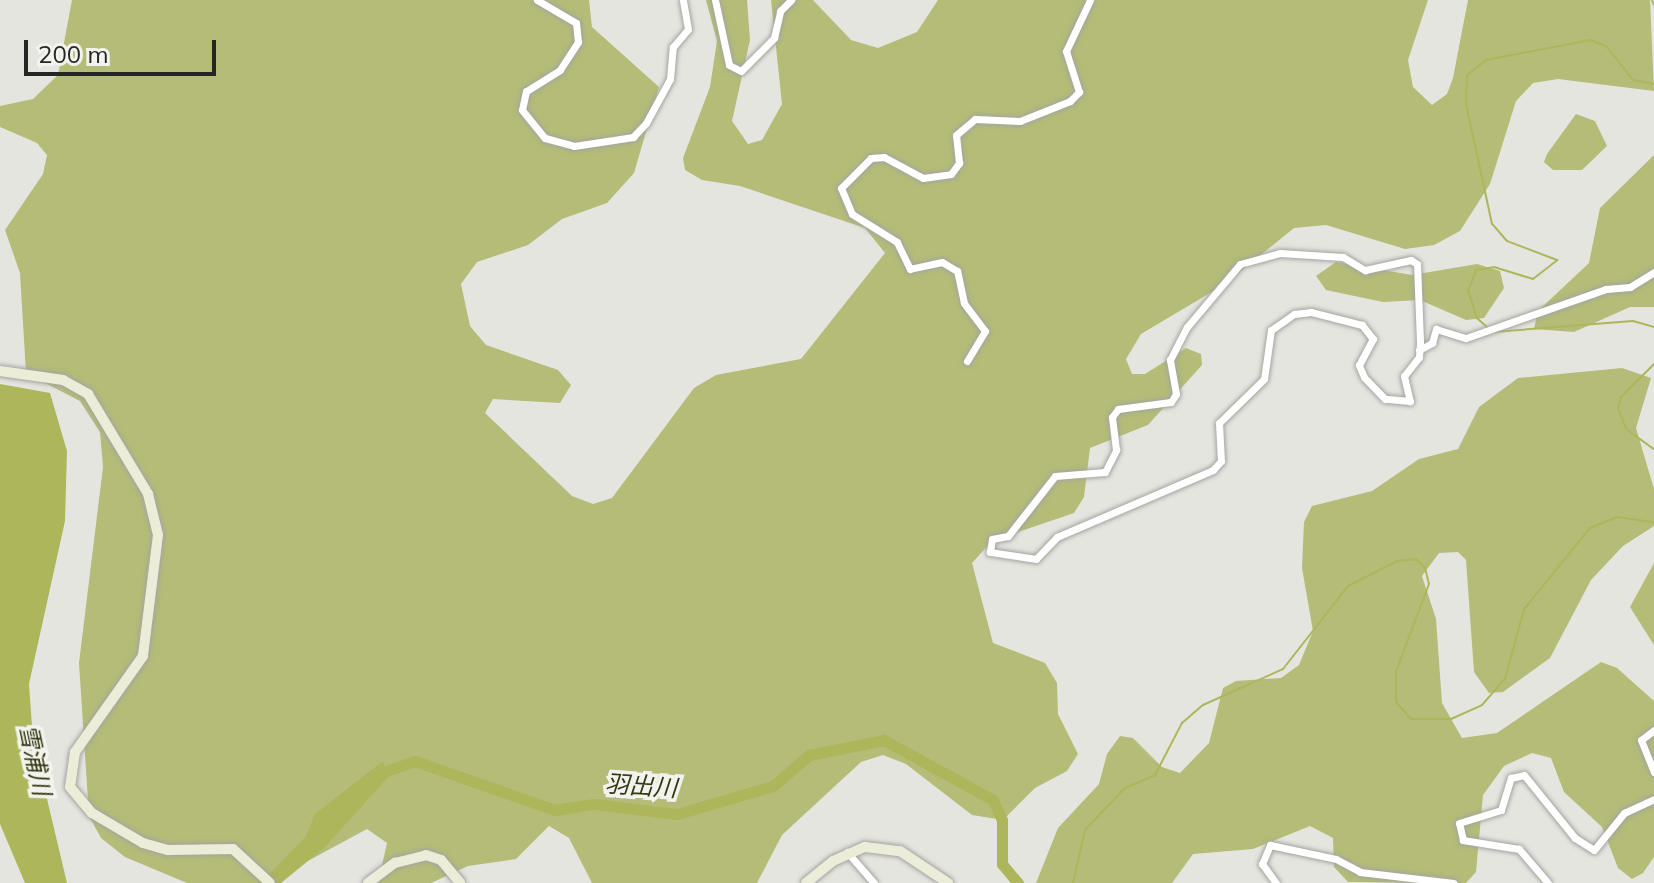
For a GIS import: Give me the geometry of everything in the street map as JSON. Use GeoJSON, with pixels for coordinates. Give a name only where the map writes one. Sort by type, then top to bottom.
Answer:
{"type":"FeatureCollection","features":[{"type":"Feature","properties":{"kind":"street"},"geometry":{"type":"LineString","coordinates":[[537,0],[576,23],[578,42],[560,70],[526,91],[522,110],[545,138],[574,146],[633,137],[646,123],[670,79],[673,47],[688,29],[683,0]]}},
{"type":"Feature","properties":{"kind":"street"},"geometry":{"type":"LineString","coordinates":[[715,0],[729,65],[741,71],[774,38],[780,11],[791,0]]}},
{"type":"Feature","properties":{"kind":"street"},"geometry":{"type":"LineString","coordinates":[[967,361],[985,331],[964,303],[957,271],[942,262],[910,269],[897,242],[852,214],[841,188],[871,158],[884,157],[923,178],[951,174],[959,163],[956,135],[975,119],[1020,121],[1070,101],[1079,92],[1066,51],[1090,0]]}},
{"type":"Feature","properties":{"kind":"street"},"geometry":{"type":"LineString","coordinates":[[1419,350],[1417,264],[1411,260],[1365,270],[1343,257],[1249,257],[1175,345],[1170,360],[1176,394],[1171,402],[1118,409],[1112,417],[1116,450],[1105,472],[1055,476],[1008,536],[992,539],[987,548],[999,556],[1036,559],[1057,537],[1213,470],[1221,461],[1219,423],[1264,379],[1271,330],[1284,318],[1311,312],[1362,325],[1373,339],[1360,371],[1394,403],[1412,397],[1404,376],[1419,350],[1432,343],[1436,329],[1466,338],[1606,289],[1630,287],[1654,272]]}},
{"type":"Feature","properties":{"kind":"street"},"geometry":{"type":"LineString","coordinates":[[0,371],[63,380],[88,394],[148,494],[158,535],[143,656],[75,752],[70,787],[92,813],[154,848],[220,847],[255,866],[270,883]]}},
{"type":"Feature","properties":{"kind":"street"},"geometry":{"type":"LineString","coordinates":[[1654,730],[1641,740],[1654,772]]}},
{"type":"Feature","properties":{"kind":"street"},"geometry":{"type":"LineString","coordinates":[[1548,883],[1519,849],[1463,840],[1459,823],[1501,810],[1511,778],[1524,775],[1575,838],[1594,850],[1624,813],[1654,799]]}},
{"type":"Feature","properties":{"kind":"street"},"geometry":{"type":"LineString","coordinates":[[1276,883],[1262,864],[1270,845],[1336,859],[1360,872],[1453,883]]}},
{"type":"Feature","properties":{"kind":"street"},"geometry":{"type":"LineString","coordinates":[[806,883],[847,852],[865,847],[900,851],[948,883]]}},
{"type":"Feature","properties":{"kind":"street"},"geometry":{"type":"LineString","coordinates":[[847,852],[874,883]]}},
{"type":"Feature","properties":{"kind":"street"},"geometry":{"type":"LineString","coordinates":[[368,883],[395,863],[426,855],[441,860],[460,883]]}},
{"type":"Feature","properties":{"kind":"shaded area"},"geometry":{"type":"Polygon","coordinates":[[[72,0],[589,0],[592,27],[659,87],[634,173],[607,203],[562,219],[528,245],[477,262],[461,284],[470,326],[486,345],[558,370],[571,385],[560,403],[493,399],[485,413],[572,496],[593,504],[612,498],[694,388],[716,375],[801,359],[885,253],[865,228],[740,186],[702,180],[685,170],[683,158],[710,87],[717,41],[706,0],[747,0],[750,40],[732,121],[748,144],[762,140],[782,104],[771,0],[813,0],[851,40],[878,48],[917,32],[938,0],[1428,0],[1408,60],[1413,87],[1432,105],[1447,94],[1453,78],[1468,0],[1650,0],[1654,91],[1558,79],[1533,83],[1516,101],[1490,184],[1460,231],[1434,245],[1405,249],[1326,225],[1294,228],[1225,284],[1141,334],[1126,359],[1132,374],[1145,374],[1186,348],[1201,354],[1202,365],[1148,425],[1090,448],[1084,497],[1074,513],[992,541],[972,563],[993,643],[1045,663],[1057,683],[1058,714],[1078,754],[1067,771],[1035,788],[1003,820],[972,815],[906,764],[883,755],[861,762],[782,835],[757,883],[592,883],[569,838],[549,826],[516,859],[468,866],[431,883],[378,883],[387,843],[367,829],[267,883],[187,883],[125,857],[101,838],[89,816],[79,663],[103,467],[100,432],[80,401],[26,373],[20,273],[5,230],[43,174],[47,155],[37,143],[0,127],[0,106],[33,99],[58,75],[72,0]]]}},
{"type":"Feature","properties":{"kind":"shaded area"},"geometry":{"type":"Polygon","coordinates":[[[1576,114],[1595,121],[1607,146],[1582,170],[1553,170],[1544,162],[1547,154],[1576,114]]]}},
{"type":"Feature","properties":{"kind":"shaded area"},"geometry":{"type":"Polygon","coordinates":[[[1654,155],[1654,307],[1630,307],[1574,332],[1534,329],[1538,311],[1589,263],[1600,208],[1654,155]]]}},
{"type":"Feature","properties":{"kind":"shaded area"},"geometry":{"type":"Polygon","coordinates":[[[1336,262],[1412,275],[1477,264],[1500,271],[1504,288],[1484,318],[1466,320],[1420,300],[1383,302],[1326,290],[1316,276],[1336,262]]]}},
{"type":"Feature","properties":{"kind":"shaded area"},"geometry":{"type":"Polygon","coordinates":[[[1622,368],[1651,378],[1636,428],[1654,489],[1654,526],[1623,546],[1591,580],[1550,658],[1503,692],[1489,693],[1474,672],[1466,560],[1458,552],[1439,553],[1422,576],[1436,619],[1442,703],[1462,738],[1497,733],[1601,662],[1617,668],[1654,701],[1654,857],[1643,873],[1632,879],[1618,868],[1602,827],[1564,792],[1551,758],[1532,753],[1504,766],[1483,795],[1476,872],[1466,883],[1348,882],[1334,867],[1333,838],[1310,826],[1253,849],[1193,854],[1172,883],[1036,883],[1058,828],[1099,784],[1107,754],[1120,736],[1133,738],[1162,767],[1180,773],[1209,743],[1223,688],[1236,681],[1281,678],[1299,665],[1313,631],[1302,568],[1304,522],[1312,506],[1372,491],[1419,459],[1458,449],[1479,407],[1518,378],[1622,368]]]}},
{"type":"Feature","properties":{"kind":"shaded area"},"geometry":{"type":"Polygon","coordinates":[[[1654,563],[1654,645],[1630,607],[1654,563]]]}},
{"type":"Feature","properties":{"kind":"water","name":"雪浦川"},"geometry":{"type":"Polygon","coordinates":[[[0,384],[50,393],[67,451],[65,521],[29,684],[33,740],[67,883],[25,883],[0,824],[0,384]]]}},
{"type":"Feature","properties":{"kind":"water"},"geometry":{"type":"Polygon","coordinates":[[[383,761],[388,777],[325,847],[281,883],[261,883],[306,836],[315,814],[383,761]]]}},
{"type":"Feature","properties":{"kind":"waterway"},"geometry":{"type":"LineString","coordinates":[[1652,0],[1654,5]]}},
{"type":"Feature","properties":{"kind":"waterway"},"geometry":{"type":"LineString","coordinates":[[1488,328],[1477,318],[1468,291],[1476,270],[1494,267],[1533,279],[1557,260],[1507,241],[1492,224],[1466,104],[1467,75],[1486,60],[1590,40],[1606,46],[1633,80],[1654,84]]}},
{"type":"Feature","properties":{"kind":"waterway"},"geometry":{"type":"LineString","coordinates":[[1493,332],[1633,321],[1654,327]]}},
{"type":"Feature","properties":{"kind":"waterway"},"geometry":{"type":"LineString","coordinates":[[1654,364],[1621,397],[1618,408],[1626,429],[1654,449]]}},
{"type":"Feature","properties":{"kind":"waterway"},"geometry":{"type":"LineString","coordinates":[[1073,883],[1085,830],[1125,788],[1155,775],[1182,723],[1203,705],[1283,669],[1348,586],[1397,561],[1416,559],[1425,568],[1429,584],[1396,672],[1396,702],[1411,719],[1451,719],[1482,705],[1505,679],[1524,609],[1590,528],[1617,517],[1654,522]]}},
{"type":"Feature","properties":{"kind":"waterway","name":"羽出川"},"geometry":{"type":"LineString","coordinates":[[372,776],[415,761],[555,810],[594,804],[677,814],[773,786],[809,755],[884,740],[993,800],[1002,820],[1002,864],[1018,883]]}}]}
